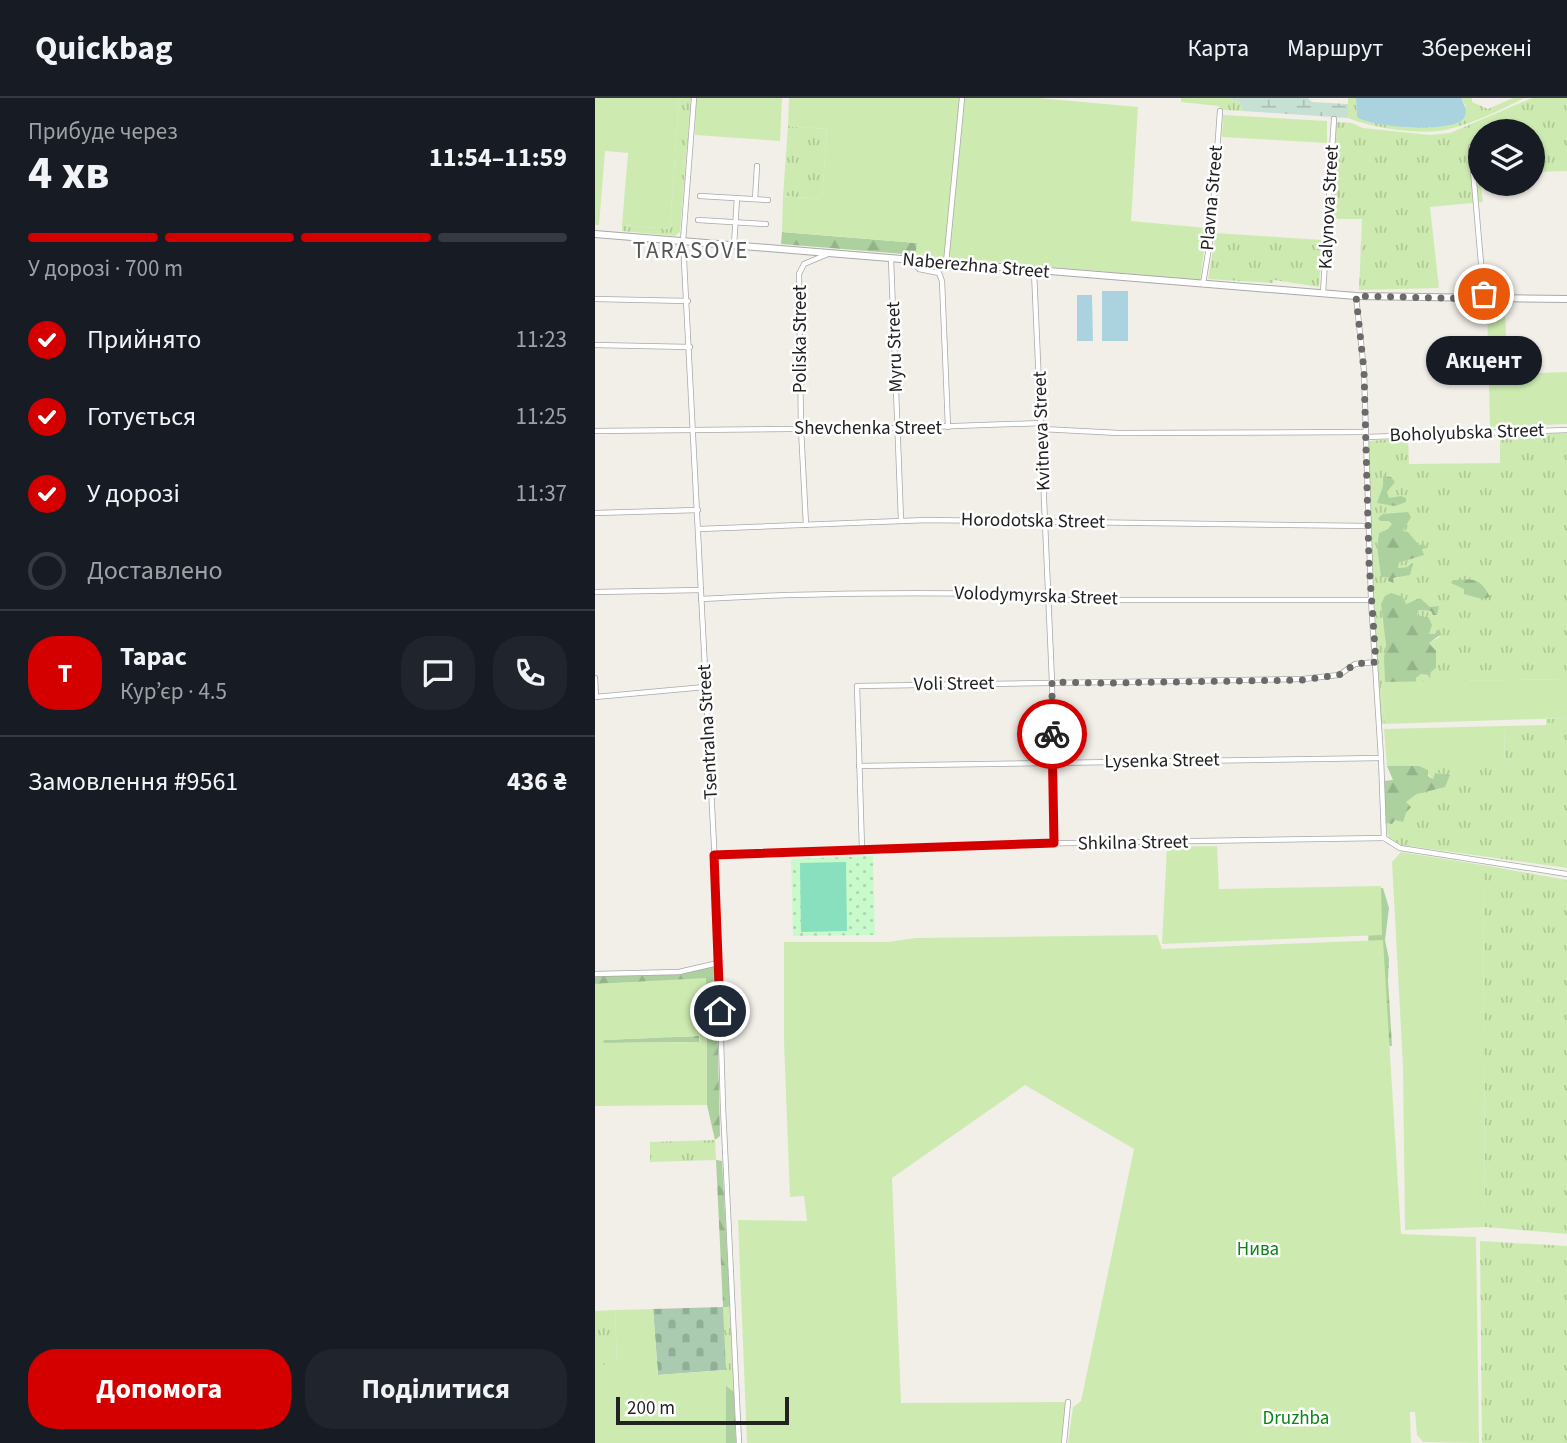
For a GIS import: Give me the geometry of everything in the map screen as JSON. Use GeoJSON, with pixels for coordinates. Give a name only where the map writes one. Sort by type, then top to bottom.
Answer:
{"type":"FeatureCollection","features":[{"type":"Feature","properties":{"kind":"street","name":"Tsentralna Street"},"geometry":{"type":"LineString","coordinates":[[694,98],[684,241],[739,1443]]}},
{"type":"Feature","properties":{"kind":"street"},"geometry":{"type":"LineString","coordinates":[[946,264],[950,247],[962,98]]}},
{"type":"Feature","properties":{"kind":"street","name":"Plavna Street"},"geometry":{"type":"LineString","coordinates":[[1203,285],[1211,235],[1220,111]]}},
{"type":"Feature","properties":{"kind":"street","name":"Kalynova Street"},"geometry":{"type":"LineString","coordinates":[[1323,294],[1334,119]]}},
{"type":"Feature","properties":{"kind":"street"},"geometry":{"type":"LineString","coordinates":[[755,200],[757,166]]}},
{"type":"Feature","properties":{"kind":"street"},"geometry":{"type":"LineString","coordinates":[[700,196],[768,200]]}},
{"type":"Feature","properties":{"kind":"street"},"geometry":{"type":"LineString","coordinates":[[1475,196],[1484,299]]}},
{"type":"Feature","properties":{"kind":"street"},"geometry":{"type":"LineString","coordinates":[[734,245],[737,198]]}},
{"type":"Feature","properties":{"kind":"street"},"geometry":{"type":"LineString","coordinates":[[698,220],[766,224]]}},
{"type":"Feature","properties":{"kind":"street","name":"Naberezhna Street"},"geometry":{"type":"LineString","coordinates":[[595,234],[1323,294],[1567,299]]}},
{"type":"Feature","properties":{"kind":"street","name":"Poliska Street"},"geometry":{"type":"LineString","coordinates":[[806,525],[801,428],[800,274],[804,264],[828,253]]}},
{"type":"Feature","properties":{"kind":"street","name":"Myru Street"},"geometry":{"type":"LineString","coordinates":[[891,259],[901,520]]}},
{"type":"Feature","properties":{"kind":"street"},"geometry":{"type":"LineString","coordinates":[[912,261],[919,269],[939,273],[942,281],[948,428]]}},
{"type":"Feature","properties":{"kind":"street","name":"Kvitneva Street"},"geometry":{"type":"LineString","coordinates":[[1034,271],[1052,682],[1054,843]]}},
{"type":"Feature","properties":{"kind":"street"},"geometry":{"type":"LineString","coordinates":[[1356,296],[1364,371],[1371,600],[1384,838],[1400,848],[1567,874]]}},
{"type":"Feature","properties":{"kind":"street"},"geometry":{"type":"LineString","coordinates":[[595,299],[688,301]]}},
{"type":"Feature","properties":{"kind":"street"},"geometry":{"type":"LineString","coordinates":[[595,345],[690,347]]}},
{"type":"Feature","properties":{"kind":"street","name":"Shevchenka Street"},"geometry":{"type":"LineString","coordinates":[[595,430],[1042,426],[1119,433],[1366,434]]}},
{"type":"Feature","properties":{"kind":"street","name":"Boholyubska Street"},"geometry":{"type":"LineString","coordinates":[[1366,434],[1567,430]]}},
{"type":"Feature","properties":{"kind":"street"},"geometry":{"type":"LineString","coordinates":[[595,513],[698,510]]}},
{"type":"Feature","properties":{"kind":"street","name":"Horodotska Street"},"geometry":{"type":"LineString","coordinates":[[699,529],[901,520],[1368,526]]}},
{"type":"Feature","properties":{"kind":"street"},"geometry":{"type":"LineString","coordinates":[[595,592],[701,590]]}},
{"type":"Feature","properties":{"kind":"street","name":"Volodymyrska Street"},"geometry":{"type":"LineString","coordinates":[[701,599],[797,594],[943,593],[1042,594],[1048,600],[1371,600]]}},
{"type":"Feature","properties":{"kind":"street","name":"Voli Street"},"geometry":{"type":"LineString","coordinates":[[859,766],[857,686],[1303,680],[1339,675],[1355,664],[1376,662]]}},
{"type":"Feature","properties":{"kind":"street"},"geometry":{"type":"LineString","coordinates":[[595,678],[596,697],[705,687]]}},
{"type":"Feature","properties":{"kind":"street","name":"Lysenka Street"},"geometry":{"type":"LineString","coordinates":[[859,766],[1381,758]]}},
{"type":"Feature","properties":{"kind":"street"},"geometry":{"type":"LineString","coordinates":[[859,766],[862,849]]}},
{"type":"Feature","properties":{"kind":"street","name":"Shkilna Street"},"geometry":{"type":"LineString","coordinates":[[714,855],[1054,843],[1384,838]]}},
{"type":"Feature","properties":{"kind":"street"},"geometry":{"type":"LineString","coordinates":[[595,974],[679,972],[718,963]]}},
{"type":"Feature","properties":{"kind":"street"},"geometry":{"type":"LineString","coordinates":[[1064,1443],[1068,1402]]}},
{"type":"Feature","properties":{"kind":"green space"},"geometry":{"type":"Polygon","coordinates":[[[595,98],[679,98],[670,229],[622,225],[628,153],[605,151],[599,225],[595,225],[595,98]]]}},
{"type":"Feature","properties":{"kind":"green space"},"geometry":{"type":"Polygon","coordinates":[[[679,98],[691,98],[680,232],[675,236],[622,231],[622,225],[670,229],[679,98]]]}},
{"type":"Feature","properties":{"kind":"green space"},"geometry":{"type":"Polygon","coordinates":[[[696,98],[782,98],[780,141],[695,135],[696,98]]]}},
{"type":"Feature","properties":{"kind":"green space"},"geometry":{"type":"Polygon","coordinates":[[[789,98],[1039,98],[1138,107],[1131,221],[1207,228],[1200,280],[916,255],[917,243],[782,232],[783,196],[822,199],[827,129],[788,126],[789,98]]]}},
{"type":"Feature","properties":{"kind":"green space"},"geometry":{"type":"Polygon","coordinates":[[[1181,98],[1230,98],[1239,102],[1243,111],[1181,102],[1181,98]]]}},
{"type":"Feature","properties":{"kind":"green space"},"geometry":{"type":"Polygon","coordinates":[[[1230,98],[1308,98],[1312,102],[1348,104],[1348,118],[1243,111],[1239,102],[1230,98]]]}},
{"type":"Feature","properties":{"kind":"green space"},"geometry":{"type":"Polygon","coordinates":[[[1348,98],[1356,98],[1357,116],[1466,106],[1461,98],[1472,98],[1472,102],[1488,109],[1513,98],[1524,98],[1497,112],[1479,119],[1468,119],[1468,123],[1438,131],[1384,128],[1348,118],[1348,98]]]}},
{"type":"Feature","properties":{"kind":"green space"},"geometry":{"type":"Polygon","coordinates":[[[1532,98],[1567,98],[1567,171],[1545,172],[1545,119],[1483,119],[1532,98]]]}},
{"type":"Feature","properties":{"kind":"green space"},"geometry":{"type":"Polygon","coordinates":[[[1223,115],[1327,121],[1327,143],[1222,137],[1223,115]]]}},
{"type":"Feature","properties":{"kind":"green space"},"geometry":{"type":"Polygon","coordinates":[[[1336,122],[1352,123],[1363,128],[1430,135],[1450,133],[1468,125],[1468,196],[1482,196],[1483,202],[1430,207],[1439,288],[1359,290],[1362,219],[1331,219],[1336,122]]]}},
{"type":"Feature","properties":{"kind":"green space"},"geometry":{"type":"Polygon","coordinates":[[[788,126],[827,129],[822,199],[783,196],[788,126]]]}},
{"type":"Feature","properties":{"kind":"green space"},"geometry":{"type":"Polygon","coordinates":[[[782,232],[917,243],[916,255],[781,244],[782,232]]]}},
{"type":"Feature","properties":{"kind":"green space"},"geometry":{"type":"Polygon","coordinates":[[[1216,233],[1322,240],[1319,287],[1274,280],[1273,283],[1208,279],[1216,233]]]}},
{"type":"Feature","properties":{"kind":"green space"},"geometry":{"type":"Polygon","coordinates":[[[1487,305],[1505,305],[1507,374],[1567,372],[1567,424],[1490,427],[1487,305]]]}},
{"type":"Feature","properties":{"kind":"green space"},"geometry":{"type":"Polygon","coordinates":[[[1567,433],[1567,679],[1416,682],[1416,678],[1421,674],[1430,678],[1431,672],[1436,668],[1433,647],[1428,643],[1440,637],[1429,634],[1417,616],[1419,610],[1431,611],[1420,598],[1382,619],[1386,650],[1385,682],[1381,685],[1385,724],[1381,724],[1370,528],[1369,441],[1408,438],[1409,464],[1500,463],[1500,436],[1567,433]],[[1395,512],[1389,521],[1393,524],[1379,533],[1377,547],[1381,577],[1388,577],[1394,583],[1393,578],[1398,578],[1412,563],[1398,568],[1398,563],[1423,555],[1419,545],[1403,531],[1395,512]]]}},
{"type":"Feature","properties":{"kind":"green space"},"geometry":{"type":"Polygon","coordinates":[[[1383,476],[1391,477],[1395,482],[1387,492],[1389,498],[1401,496],[1406,498],[1406,502],[1395,506],[1377,503],[1383,486],[1383,476]]]}},
{"type":"Feature","properties":{"kind":"green space"},"geometry":{"type":"Polygon","coordinates":[[[1408,512],[1411,517],[1403,531],[1408,532],[1419,545],[1424,544],[1426,548],[1422,549],[1424,555],[1398,563],[1398,568],[1413,563],[1410,575],[1393,578],[1394,583],[1388,581],[1388,577],[1381,577],[1377,547],[1379,533],[1392,524],[1378,518],[1383,514],[1408,512]]]}},
{"type":"Feature","properties":{"kind":"green space"},"geometry":{"type":"Polygon","coordinates":[[[1453,580],[1476,581],[1490,597],[1482,599],[1464,594],[1464,589],[1451,583],[1453,580]]]}},
{"type":"Feature","properties":{"kind":"green space"},"geometry":{"type":"Polygon","coordinates":[[[1391,593],[1403,597],[1406,604],[1420,598],[1430,607],[1439,606],[1437,615],[1433,615],[1431,611],[1419,610],[1417,615],[1429,618],[1432,625],[1429,634],[1435,634],[1437,630],[1441,634],[1429,643],[1436,651],[1436,668],[1431,672],[1430,679],[1428,675],[1421,674],[1416,678],[1416,682],[1385,682],[1386,645],[1381,604],[1385,596],[1391,593]]]}},
{"type":"Feature","properties":{"kind":"green space"},"geometry":{"type":"Polygon","coordinates":[[[1567,679],[1567,718],[1385,724],[1381,685],[1385,682],[1567,679]]]}},
{"type":"Feature","properties":{"kind":"green space"},"geometry":{"type":"Polygon","coordinates":[[[1567,718],[1567,868],[1401,845],[1388,837],[1386,823],[1391,824],[1406,802],[1417,794],[1435,788],[1449,775],[1436,773],[1433,779],[1419,766],[1505,766],[1504,726],[1546,725],[1546,719],[1567,718]]]}},
{"type":"Feature","properties":{"kind":"green space"},"geometry":{"type":"Polygon","coordinates":[[[1504,726],[1505,766],[1387,766],[1384,729],[1504,726]]]}},
{"type":"Feature","properties":{"kind":"green space"},"geometry":{"type":"Polygon","coordinates":[[[1387,766],[1419,766],[1428,770],[1428,776],[1433,779],[1435,773],[1450,775],[1445,787],[1417,794],[1406,802],[1411,807],[1403,822],[1395,820],[1392,824],[1386,823],[1384,781],[1393,780],[1387,766]]]}},
{"type":"Feature","properties":{"kind":"green space"},"geometry":{"type":"Polygon","coordinates":[[[1217,846],[1219,889],[1381,886],[1382,935],[1162,944],[1167,847],[1217,846]]]}},
{"type":"Feature","properties":{"kind":"green space"},"geometry":{"type":"Polygon","coordinates":[[[1401,852],[1483,865],[1485,1227],[1405,1230],[1403,1066],[1392,862],[1401,852]]]}},
{"type":"Feature","properties":{"kind":"green space"},"geometry":{"type":"Polygon","coordinates":[[[873,856],[875,935],[793,936],[791,859],[873,856]]]}},
{"type":"Feature","properties":{"kind":"green space"},"geometry":{"type":"Polygon","coordinates":[[[846,862],[847,931],[801,932],[800,863],[846,862]]]}},
{"type":"Feature","properties":{"kind":"green space"},"geometry":{"type":"Polygon","coordinates":[[[1483,865],[1567,880],[1567,1234],[1485,1227],[1483,865]]]}},
{"type":"Feature","properties":{"kind":"green space"},"geometry":{"type":"Polygon","coordinates":[[[1369,888],[1383,888],[1389,908],[1385,940],[1389,959],[1392,1046],[1385,1046],[1368,966],[1369,888]]]}},
{"type":"Feature","properties":{"kind":"green space"},"geometry":{"type":"Polygon","coordinates":[[[1157,935],[1162,949],[1383,940],[1401,1234],[1476,1237],[1479,1443],[1423,1442],[1417,1435],[1415,1412],[1410,1412],[1411,1443],[1068,1443],[1073,1407],[1081,1401],[1134,1149],[1025,1085],[892,1178],[901,1403],[1066,1402],[1061,1443],[747,1443],[738,1220],[807,1221],[804,1196],[790,1197],[784,1042],[784,942],[1157,935]]]}},
{"type":"Feature","properties":{"kind":"green space"},"geometry":{"type":"Polygon","coordinates":[[[710,965],[716,967],[720,1136],[715,1140],[707,1105],[706,979],[595,984],[595,976],[679,974],[710,965]]]}},
{"type":"Feature","properties":{"kind":"green space"},"geometry":{"type":"Polygon","coordinates":[[[706,978],[707,1105],[595,1106],[595,984],[706,978]],[[698,1036],[603,1042],[699,1042],[698,1036]]]}},
{"type":"Feature","properties":{"kind":"green space"},"geometry":{"type":"Polygon","coordinates":[[[699,1036],[699,1042],[603,1043],[603,1040],[699,1036]]]}},
{"type":"Feature","properties":{"kind":"green space"},"geometry":{"type":"Polygon","coordinates":[[[715,1140],[716,1160],[650,1162],[650,1142],[715,1140]]]}},
{"type":"Feature","properties":{"kind":"green space"},"geometry":{"type":"Polygon","coordinates":[[[716,1160],[722,1161],[728,1307],[723,1307],[716,1160]]]}},
{"type":"Feature","properties":{"kind":"green space"},"geometry":{"type":"Polygon","coordinates":[[[1480,1241],[1567,1246],[1567,1443],[1482,1443],[1480,1241]]]}},
{"type":"Feature","properties":{"kind":"green space"},"geometry":{"type":"Polygon","coordinates":[[[730,1305],[734,1392],[725,1385],[723,1307],[730,1305]]]}},
{"type":"Feature","properties":{"kind":"green space"},"geometry":{"type":"Polygon","coordinates":[[[723,1307],[726,1370],[658,1375],[653,1309],[723,1307]]]}},
{"type":"Feature","properties":{"kind":"green space"},"geometry":{"type":"Polygon","coordinates":[[[653,1309],[658,1375],[726,1370],[726,1443],[595,1443],[595,1365],[617,1364],[615,1310],[653,1309]]]}},
{"type":"Feature","properties":{"kind":"green space"},"geometry":{"type":"Polygon","coordinates":[[[615,1310],[617,1365],[595,1365],[595,1311],[615,1310]]]}},
{"type":"Feature","properties":{"kind":"green space"},"geometry":{"type":"Polygon","coordinates":[[[725,1385],[734,1392],[736,1443],[726,1443],[725,1385]]]}},
{"type":"Feature","properties":{"kind":"water"},"geometry":{"type":"Polygon","coordinates":[[[1356,98],[1461,98],[1466,113],[1457,123],[1445,126],[1377,124],[1357,117],[1356,98]]]}},
{"type":"Feature","properties":{"kind":"water"},"geometry":{"type":"Polygon","coordinates":[[[1102,291],[1128,291],[1128,341],[1102,341],[1102,291]]]}},
{"type":"Feature","properties":{"kind":"water"},"geometry":{"type":"Polygon","coordinates":[[[1077,295],[1092,295],[1093,341],[1077,341],[1077,295]]]}},
{"type":"Feature","properties":{"kind":"way so far"},"geometry":{"type":"LineString","coordinates":[[1052,734],[1052,682],[1303,680],[1339,675],[1355,664],[1376,662],[1369,563],[1364,371],[1356,296],[1484,299],[1484,294]]}},
{"type":"Feature","properties":{"kind":"place","name":"Акцент"},"geometry":{"type":"Point","coordinates":[1484,294]}},
{"type":"Feature","properties":{"kind":"district","name":"TARASOVE"},"geometry":{"type":"Point","coordinates":[691,250]}},
{"type":"Feature","properties":{"kind":"route"},"geometry":{"type":"LineString","coordinates":[[720,1011],[714,855],[1054,843],[1052,734]]}},
{"type":"Feature","properties":{"kind":"park label","name":"Нива"},"geometry":{"type":"Point","coordinates":[1258,1249]}},
{"type":"Feature","properties":{"kind":"park label","name":"Druzhba"},"geometry":{"type":"Point","coordinates":[1296,1418]}}]}
